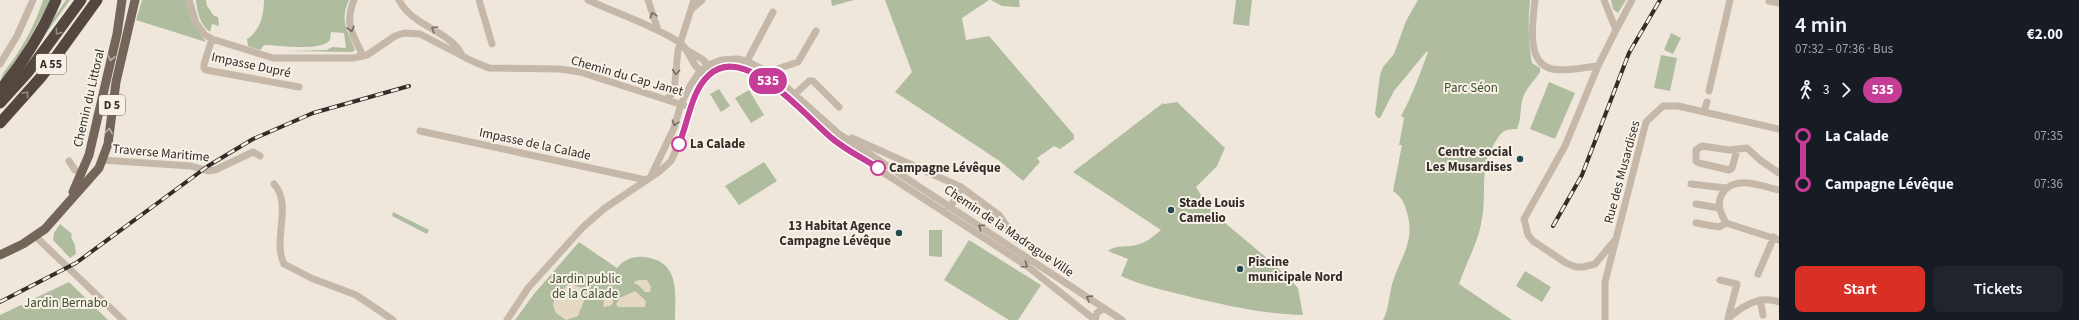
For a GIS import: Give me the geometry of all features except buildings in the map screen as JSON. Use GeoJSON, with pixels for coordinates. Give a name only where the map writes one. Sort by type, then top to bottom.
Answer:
{"type":"FeatureCollection","features":[{"type":"Feature","properties":{"kind":"highway"},"geometry":{"type":"LineString","coordinates":[[0,90],[18,67],[49,16],[56,0]]}},
{"type":"Feature","properties":{"kind":"highway","name":"A 55"},"geometry":{"type":"LineString","coordinates":[[0,103],[28,72],[81,0]]}},
{"type":"Feature","properties":{"kind":"highway","name":"A 55"},"geometry":{"type":"LineString","coordinates":[[0,123],[42,76],[97,0]]}},
{"type":"Feature","properties":{"kind":"main road","name":"Chemin du Littoral"},"geometry":{"type":"LineString","coordinates":[[70,199],[82,173],[88,155],[120,20],[122,0]]}},
{"type":"Feature","properties":{"kind":"main road","name":"Chemin du Littoral"},"geometry":{"type":"LineString","coordinates":[[0,255],[35,236],[47,226],[70,199],[93,177],[102,160],[108,144],[116,82],[135,0]]}},
{"type":"Feature","properties":{"kind":"street"},"geometry":{"type":"LineString","coordinates":[[0,64],[24,23],[33,0]]}},
{"type":"Feature","properties":{"kind":"street"},"geometry":{"type":"LineString","coordinates":[[189,0],[196,23],[205,35],[212,39],[273,58],[363,56],[350,26],[350,12],[354,0]]}},
{"type":"Feature","properties":{"kind":"street"},"geometry":{"type":"LineString","coordinates":[[399,0],[410,15],[448,39],[462,55]]}},
{"type":"Feature","properties":{"kind":"street"},"geometry":{"type":"LineString","coordinates":[[479,0],[492,44]]}},
{"type":"Feature","properties":{"kind":"street"},"geometry":{"type":"LineString","coordinates":[[507,320],[528,288],[583,227],[605,208],[660,171],[671,161],[683,134],[700,87],[710,74],[709,65],[658,30],[588,0]]}},
{"type":"Feature","properties":{"kind":"street"},"geometry":{"type":"LineString","coordinates":[[648,0],[658,30]]}},
{"type":"Feature","properties":{"kind":"street"},"geometry":{"type":"LineString","coordinates":[[667,99],[674,92],[682,46],[694,0]]}},
{"type":"Feature","properties":{"kind":"street"},"geometry":{"type":"LineString","coordinates":[[692,10],[702,0]]}},
{"type":"Feature","properties":{"kind":"street"},"geometry":{"type":"LineString","coordinates":[[1535,0],[1534,48],[1538,58],[1552,69],[1598,66]]}},
{"type":"Feature","properties":{"kind":"street"},"geometry":{"type":"LineString","coordinates":[[1604,0],[1616,30]]}},
{"type":"Feature","properties":{"kind":"street"},"geometry":{"type":"LineString","coordinates":[[1617,237],[1595,264],[1576,267],[1566,263],[1533,241],[1528,235],[1524,219],[1565,146],[1598,66],[1632,0]]}},
{"type":"Feature","properties":{"kind":"street"},"geometry":{"type":"LineString","coordinates":[[1709,91],[1730,0]]}},
{"type":"Feature","properties":{"kind":"street"},"geometry":{"type":"LineString","coordinates":[[1769,0],[1779,3]]}},
{"type":"Feature","properties":{"kind":"street"},"geometry":{"type":"LineString","coordinates":[[743,68],[773,12]]}},
{"type":"Feature","properties":{"kind":"street"},"geometry":{"type":"LineString","coordinates":[[770,77],[774,70],[798,62],[816,31]]}},
{"type":"Feature","properties":{"kind":"street","name":"Chemin du Cap Janet"},"geometry":{"type":"LineString","coordinates":[[363,56],[395,36],[412,33],[426,36],[489,68],[560,69],[580,72],[692,108]]}},
{"type":"Feature","properties":{"kind":"street","name":"Impasse Dupré"},"geometry":{"type":"LineString","coordinates":[[212,39],[204,64],[204,68],[206,70],[299,87]]}},
{"type":"Feature","properties":{"kind":"street"},"geometry":{"type":"LineString","coordinates":[[682,46],[700,71],[710,74]]}},
{"type":"Feature","properties":{"kind":"street","name":"Chemin de la Madrague Ville"},"geometry":{"type":"LineString","coordinates":[[648,178],[674,128],[681,104],[700,71],[709,65],[730,59],[746,61],[794,95],[846,138],[1104,308],[1111,316],[1122,320]]}},
{"type":"Feature","properties":{"kind":"street","name":"Chemin de la Madrague Ville"},"geometry":{"type":"LineString","coordinates":[[710,74],[728,67],[743,68],[770,77],[834,141],[1027,266],[1095,320]]}},
{"type":"Feature","properties":{"kind":"street"},"geometry":{"type":"LineString","coordinates":[[794,95],[809,81],[813,81],[839,107]]}},
{"type":"Feature","properties":{"kind":"street"},"geometry":{"type":"LineString","coordinates":[[1704,112],[1707,102]]}},
{"type":"Feature","properties":{"kind":"street","name":"Rue des Musardises"},"geometry":{"type":"LineString","coordinates":[[1605,320],[1605,282],[1646,122],[1662,106],[1678,106],[1779,129]]}},
{"type":"Feature","properties":{"kind":"street","name":"Impasse de la Calade"},"geometry":{"type":"LineString","coordinates":[[420,131],[648,178]]}},
{"type":"Feature","properties":{"kind":"street"},"geometry":{"type":"LineString","coordinates":[[846,138],[854,139],[961,187],[999,215],[1017,240]]}},
{"type":"Feature","properties":{"kind":"street"},"geometry":{"type":"LineString","coordinates":[[1737,150],[1732,168],[1729,170],[1698,163],[1696,161],[1696,150],[1702,146],[1737,150],[1747,148],[1774,171],[1779,173]]}},
{"type":"Feature","properties":{"kind":"street"},"geometry":{"type":"LineString","coordinates":[[844,147],[852,147],[866,156],[873,156]]}},
{"type":"Feature","properties":{"kind":"street","name":"Traverse Maritime"},"geometry":{"type":"LineString","coordinates":[[102,160],[191,166],[208,171],[215,170],[253,152],[260,156]]}},
{"type":"Feature","properties":{"kind":"street"},"geometry":{"type":"LineString","coordinates":[[69,161],[75,170],[82,173]]}},
{"type":"Feature","properties":{"kind":"street"},"geometry":{"type":"LineString","coordinates":[[902,161],[894,170],[895,176],[910,186],[913,191]]}},
{"type":"Feature","properties":{"kind":"street"},"geometry":{"type":"LineString","coordinates":[[1691,184],[1726,188],[1740,182],[1747,182],[1779,190]]}},
{"type":"Feature","properties":{"kind":"street"},"geometry":{"type":"LineString","coordinates":[[274,184],[279,190],[281,205],[280,252],[284,264],[311,278],[356,295],[393,320]]}},
{"type":"Feature","properties":{"kind":"street"},"geometry":{"type":"LineString","coordinates":[[922,197],[931,199],[943,206],[950,206],[961,187]]}},
{"type":"Feature","properties":{"kind":"street"},"geometry":{"type":"LineString","coordinates":[[1726,188],[1720,197],[1719,208],[1726,223]]}},
{"type":"Feature","properties":{"kind":"street"},"geometry":{"type":"LineString","coordinates":[[1696,204],[1719,208]]}},
{"type":"Feature","properties":{"kind":"street"},"geometry":{"type":"LineString","coordinates":[[1696,223],[1719,227],[1726,223],[1776,238],[1758,274]]}},
{"type":"Feature","properties":{"kind":"street"},"geometry":{"type":"LineString","coordinates":[[35,236],[123,320]]}},
{"type":"Feature","properties":{"kind":"street"},"geometry":{"type":"LineString","coordinates":[[1720,280],[1737,284],[1727,319]]}},
{"type":"Feature","properties":{"kind":"street"},"geometry":{"type":"LineString","coordinates":[[1727,319],[1744,306],[1760,300],[1771,299],[1779,302]]}},
{"type":"Feature","properties":{"kind":"street"},"geometry":{"type":"LineString","coordinates":[[1760,300],[1763,315]]}},
{"type":"Feature","properties":{"kind":"street"},"geometry":{"type":"LineString","coordinates":[[1095,320],[1097,313],[1104,308]]}},
{"type":"Feature","properties":{"kind":"green space"},"geometry":{"type":"Polygon","coordinates":[[[43,0],[51,0],[22,52],[0,84],[4,72],[15,57],[28,34],[43,0]]]}},
{"type":"Feature","properties":{"kind":"green space"},"geometry":{"type":"Polygon","coordinates":[[[66,0],[70,0],[42,39],[40,38],[66,0]]]}},
{"type":"Feature","properties":{"kind":"green space"},"geometry":{"type":"Polygon","coordinates":[[[142,0],[186,0],[192,22],[206,42],[136,20],[142,0]]]}},
{"type":"Feature","properties":{"kind":"green space"},"geometry":{"type":"Polygon","coordinates":[[[196,0],[206,0],[207,6],[214,16],[218,17],[219,26],[212,24],[210,32],[201,22],[196,0]]]}},
{"type":"Feature","properties":{"kind":"green space"},"geometry":{"type":"Polygon","coordinates":[[[264,0],[349,0],[346,8],[345,20],[347,31],[355,50],[352,52],[288,51],[327,50],[332,47],[346,48],[344,33],[331,32],[330,40],[325,44],[318,46],[299,47],[264,45],[260,50],[248,46],[247,39],[255,32],[260,22],[264,0]]]}},
{"type":"Feature","properties":{"kind":"green space"},"geometry":{"type":"Polygon","coordinates":[[[831,0],[854,0],[832,6],[831,0]]]}},
{"type":"Feature","properties":{"kind":"green space"},"geometry":{"type":"Polygon","coordinates":[[[885,0],[989,0],[962,18],[966,40],[989,36],[1074,135],[1074,139],[1060,149],[1054,146],[1037,158],[1040,162],[1023,181],[1001,162],[895,92],[912,72],[885,0]]]}},
{"type":"Feature","properties":{"kind":"green space"},"geometry":{"type":"Polygon","coordinates":[[[991,0],[1019,0],[1020,7],[1002,6],[991,0]]]}},
{"type":"Feature","properties":{"kind":"green space"},"geometry":{"type":"Polygon","coordinates":[[[1236,0],[1252,0],[1249,26],[1233,24],[1236,0]]]}},
{"type":"Feature","properties":{"kind":"green space","name":"Parc Séon"},"geometry":{"type":"Polygon","coordinates":[[[1418,0],[1530,0],[1529,32],[1532,63],[1540,68],[1540,72],[1524,95],[1520,121],[1517,129],[1502,132],[1489,154],[1486,164],[1484,203],[1481,224],[1477,239],[1459,284],[1512,320],[1383,320],[1387,311],[1393,281],[1406,250],[1409,234],[1408,216],[1405,205],[1399,196],[1393,191],[1402,145],[1399,145],[1404,118],[1401,116],[1416,85],[1428,52],[1427,51],[1394,91],[1380,118],[1378,118],[1375,114],[1380,75],[1383,67],[1394,54],[1406,21],[1418,0]]]}},
{"type":"Feature","properties":{"kind":"green space"},"geometry":{"type":"Polygon","coordinates":[[[1611,0],[1626,0],[1618,13],[1613,9],[1611,0]]]}},
{"type":"Feature","properties":{"kind":"green space"},"geometry":{"type":"Polygon","coordinates":[[[1671,33],[1681,38],[1673,54],[1664,50],[1671,33]]]}},
{"type":"Feature","properties":{"kind":"green space"},"geometry":{"type":"Polygon","coordinates":[[[1661,55],[1677,58],[1670,91],[1654,88],[1661,55]]]}},
{"type":"Feature","properties":{"kind":"green space"},"geometry":{"type":"Polygon","coordinates":[[[1549,82],[1575,93],[1555,139],[1530,129],[1549,82]]]}},
{"type":"Feature","properties":{"kind":"green space"},"geometry":{"type":"Polygon","coordinates":[[[719,89],[730,106],[721,112],[710,94],[719,89]]]}},
{"type":"Feature","properties":{"kind":"green space"},"geometry":{"type":"Polygon","coordinates":[[[749,90],[764,115],[751,123],[735,98],[749,90]]]}},
{"type":"Feature","properties":{"kind":"green space","name":"Stade Louis Camelio"},"geometry":{"type":"Polygon","coordinates":[[[1177,102],[1225,148],[1217,166],[1196,187],[1212,212],[1274,264],[1298,288],[1303,315],[1246,309],[1155,288],[1121,276],[1128,259],[1108,251],[1118,247],[1133,246],[1143,243],[1161,230],[1073,172],[1163,103],[1177,102]]]}},
{"type":"Feature","properties":{"kind":"green space"},"geometry":{"type":"Polygon","coordinates":[[[764,162],[777,181],[739,205],[725,186],[764,162]]]}},
{"type":"Feature","properties":{"kind":"green space"},"geometry":{"type":"Polygon","coordinates":[[[393,212],[429,230],[427,234],[392,216],[393,212]]]}},
{"type":"Feature","properties":{"kind":"green space"},"geometry":{"type":"Polygon","coordinates":[[[60,224],[72,234],[71,237],[75,245],[76,254],[70,258],[53,240],[54,233],[60,224]]]}},
{"type":"Feature","properties":{"kind":"green space"},"geometry":{"type":"Polygon","coordinates":[[[929,230],[942,230],[942,257],[929,256],[929,230]]]}},
{"type":"Feature","properties":{"kind":"green space"},"geometry":{"type":"Polygon","coordinates":[[[969,240],[1041,285],[1018,320],[1009,320],[944,280],[969,240]]]}},
{"type":"Feature","properties":{"kind":"green space","name":"Jardin public de la Calade"},"geometry":{"type":"Polygon","coordinates":[[[579,242],[617,268],[626,260],[636,257],[656,260],[664,265],[670,272],[675,290],[675,320],[515,320],[534,294],[579,242]]]}},
{"type":"Feature","properties":{"kind":"green space"},"geometry":{"type":"Polygon","coordinates":[[[1525,271],[1551,287],[1542,302],[1516,286],[1525,271]]]}},
{"type":"Feature","properties":{"kind":"green space","name":"Jardin Bernabo"},"geometry":{"type":"Polygon","coordinates":[[[69,282],[108,320],[0,320],[0,315],[21,305],[31,306],[27,302],[69,282]]]}},
{"type":"Feature","properties":{"kind":"shaded area"},"geometry":{"type":"Polygon","coordinates":[[[647,280],[651,287],[650,292],[645,292],[637,284],[634,284],[635,281],[647,280]]]}},
{"type":"Feature","properties":{"kind":"shaded area"},"geometry":{"type":"Polygon","coordinates":[[[569,283],[584,289],[585,298],[578,316],[566,320],[556,313],[553,305],[554,300],[569,283]]]}},
{"type":"Feature","properties":{"kind":"shaded area"},"geometry":{"type":"Polygon","coordinates":[[[635,291],[646,301],[645,307],[618,307],[616,304],[620,298],[635,291]]]}},
{"type":"Feature","properties":{"kind":"shaded area"},"geometry":{"type":"Polygon","coordinates":[[[609,296],[613,303],[610,306],[603,307],[604,300],[609,296]]]}},
{"type":"Feature","properties":{"kind":"railway"},"geometry":{"type":"LineString","coordinates":[[1553,226],[1582,175],[1629,53],[1660,0]]}},
{"type":"Feature","properties":{"kind":"railway"},"geometry":{"type":"LineString","coordinates":[[0,302],[76,263],[208,166],[253,139],[313,113],[409,86]]}},
{"type":"Feature","properties":{"kind":"bus line","name":"535"},"geometry":{"type":"LineString","coordinates":[[679,144],[694,100],[704,80],[710,74],[721,68],[743,68],[774,85],[834,141],[878,168]]}},
{"type":"Feature","properties":{"kind":"place","name":"La Calade"},"geometry":{"type":"Point","coordinates":[679,144]}},
{"type":"Feature","properties":{"kind":"place","name":"Centre social Les Musardises"},"geometry":{"type":"Point","coordinates":[1520,159]}},
{"type":"Feature","properties":{"kind":"place","name":"Campagne Lévêque"},"geometry":{"type":"Point","coordinates":[878,168]}},
{"type":"Feature","properties":{"kind":"place","name":"Stade Louis Camelio"},"geometry":{"type":"Point","coordinates":[1171,210]}},
{"type":"Feature","properties":{"kind":"place","name":"13 Habitat Agence Campagne Lévêque"},"geometry":{"type":"Point","coordinates":[899,233]}},
{"type":"Feature","properties":{"kind":"place","name":"Piscine municipale Nord"},"geometry":{"type":"Point","coordinates":[1240,269]}}]}
